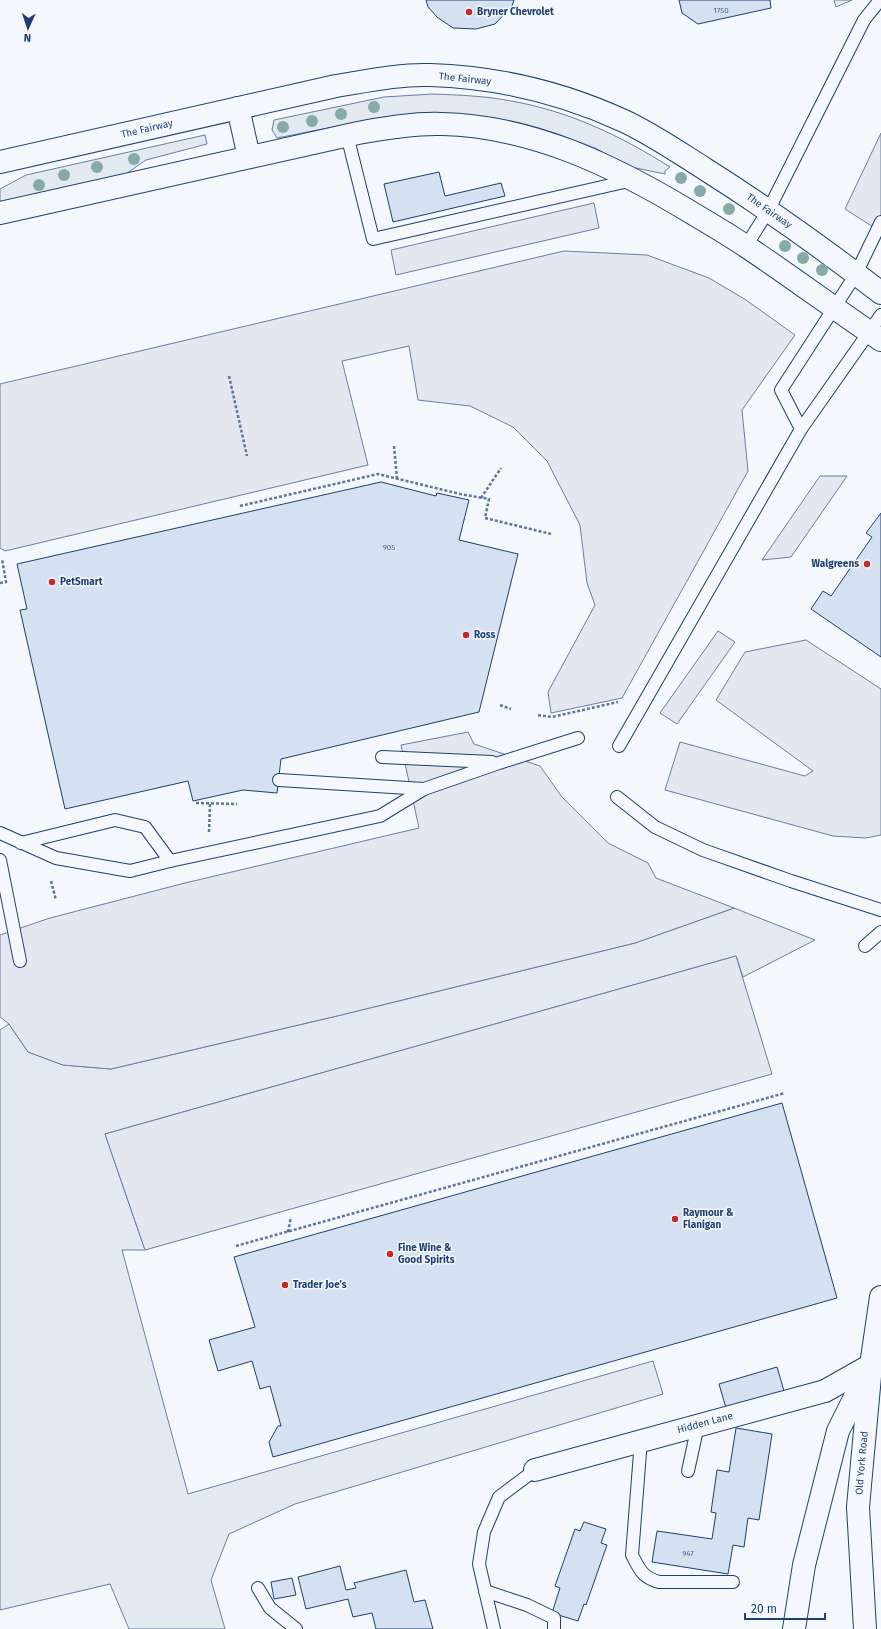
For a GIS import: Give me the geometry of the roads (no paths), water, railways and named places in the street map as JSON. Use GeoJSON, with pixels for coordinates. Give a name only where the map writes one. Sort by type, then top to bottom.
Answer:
{"type":"FeatureCollection","features":[{"type":"Feature","properties":{"kind":"main road","name":"The Fairway"},"geometry":{"type":"LineString","coordinates":[[0,162],[336,86],[397,78],[436,76],[474,78],[516,85],[553,94],[625,121],[664,143],[768,211],[881,293]]}},
{"type":"Feature","properties":{"kind":"main road"},"geometry":{"type":"LineString","coordinates":[[238,108],[249,157]]}},
{"type":"Feature","properties":{"kind":"main road"},"geometry":{"type":"LineString","coordinates":[[0,213],[347,135],[395,127],[441,124],[474,126],[518,135],[561,147],[603,164],[636,180],[746,246],[834,309],[877,329]]}},
{"type":"Feature","properties":{"kind":"main road","name":"Old York Road"},"geometry":{"type":"LineString","coordinates":[[865,1629],[858,1507],[871,1365],[881,1297]]}},
{"type":"Feature","properties":{"kind":"main road"},"geometry":{"type":"LineString","coordinates":[[794,1629],[804,1565],[838,1431],[871,1365]]}},
{"type":"Feature","properties":{"kind":"main road","name":"Hidden Lane"},"geometry":{"type":"LineString","coordinates":[[535,1470],[825,1391],[871,1365]]}},
{"type":"Feature","properties":{"kind":"lane"},"geometry":{"type":"LineString","coordinates":[[746,246],[768,211],[864,20],[880,0]]}},
{"type":"Feature","properties":{"kind":"lane"},"geometry":{"type":"LineString","coordinates":[[347,135],[374,239],[636,180]]}},
{"type":"Feature","properties":{"kind":"lane"},"geometry":{"type":"LineString","coordinates":[[801,429],[781,390],[856,274],[881,222]]}},
{"type":"Feature","properties":{"kind":"lane"},"geometry":{"type":"LineString","coordinates":[[619,746],[801,429],[877,329]]}},
{"type":"Feature","properties":{"kind":"lane"},"geometry":{"type":"LineString","coordinates":[[0,833],[56,858],[130,871],[380,816],[424,789],[578,738]]}},
{"type":"Feature","properties":{"kind":"lane"},"geometry":{"type":"LineString","coordinates":[[382,757],[499,763]]}},
{"type":"Feature","properties":{"kind":"lane"},"geometry":{"type":"LineString","coordinates":[[279,780],[424,789]]}},
{"type":"Feature","properties":{"kind":"lane"},"geometry":{"type":"LineString","coordinates":[[617,797],[655,827],[702,850],[881,910]]}},
{"type":"Feature","properties":{"kind":"lane"},"geometry":{"type":"LineString","coordinates":[[21,843],[115,820],[145,827],[170,861]]}},
{"type":"Feature","properties":{"kind":"lane"},"geometry":{"type":"LineString","coordinates":[[0,860],[20,961]]}},
{"type":"Feature","properties":{"kind":"lane"},"geometry":{"type":"LineString","coordinates":[[865,946],[881,932]]}},
{"type":"Feature","properties":{"kind":"lane"},"geometry":{"type":"LineString","coordinates":[[688,1471],[698,1425]]}},
{"type":"Feature","properties":{"kind":"lane"},"geometry":{"type":"LineString","coordinates":[[641,1440],[632,1555],[640,1569],[648,1578],[659,1582],[733,1582]]}},
{"type":"Feature","properties":{"kind":"lane"},"geometry":{"type":"LineString","coordinates":[[494,1629],[479,1564],[484,1532],[499,1497],[535,1470]]}},
{"type":"Feature","properties":{"kind":"lane"},"geometry":{"type":"LineString","coordinates":[[258,1588],[270,1608],[296,1629]]}},
{"type":"Feature","properties":{"kind":"lane"},"geometry":{"type":"LineString","coordinates":[[485,1591],[527,1605],[554,1618],[554,1629]]}},
{"type":"Feature","properties":{"kind":"place","name":"Bryner Chevrolet"},"geometry":{"type":"Point","coordinates":[469,12]}},
{"type":"Feature","properties":{"kind":"place","name":"Walgreens"},"geometry":{"type":"Point","coordinates":[867,564]}},
{"type":"Feature","properties":{"kind":"place","name":"PetSmart"},"geometry":{"type":"Point","coordinates":[52,582]}},
{"type":"Feature","properties":{"kind":"place","name":"Ross"},"geometry":{"type":"Point","coordinates":[466,635]}},
{"type":"Feature","properties":{"kind":"place","name":"Raymour & Flanigan"},"geometry":{"type":"Point","coordinates":[675,1219]}},
{"type":"Feature","properties":{"kind":"place","name":"Fine Wine & Good Spirits"},"geometry":{"type":"Point","coordinates":[390,1254]}},
{"type":"Feature","properties":{"kind":"place","name":"Trader Joe's"},"geometry":{"type":"Point","coordinates":[285,1285]}}]}
